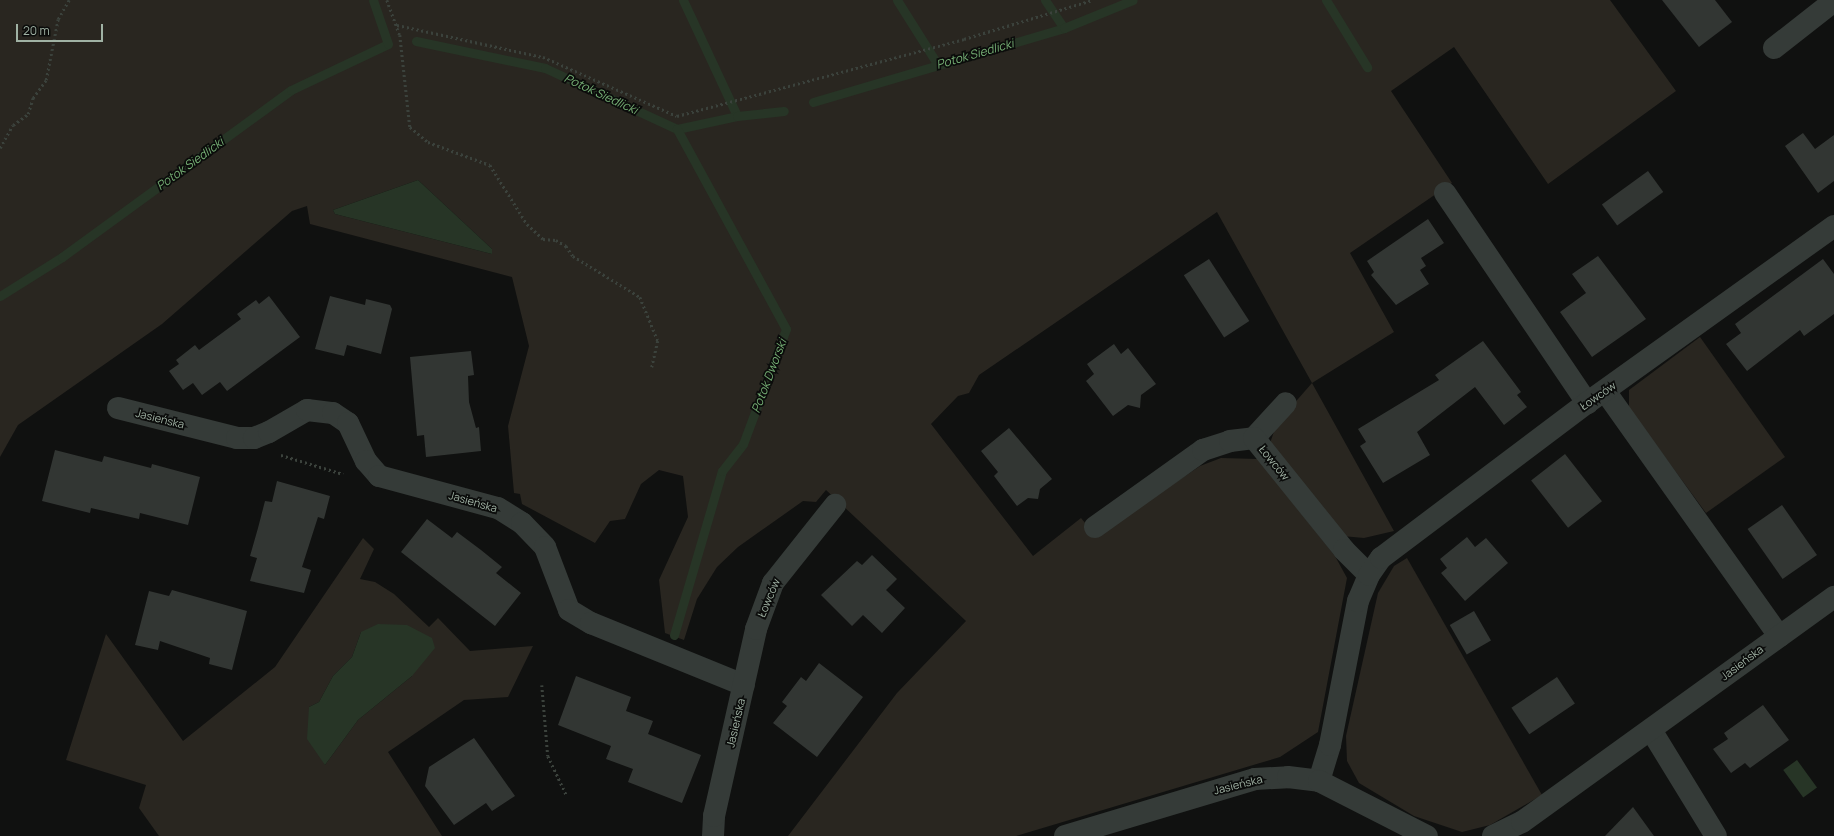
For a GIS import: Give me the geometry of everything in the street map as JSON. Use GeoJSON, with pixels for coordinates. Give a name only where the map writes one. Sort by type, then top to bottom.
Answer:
{"type":"FeatureCollection","features":[{"type":"Feature","properties":{"kind":"street"},"geometry":{"type":"LineString","coordinates":[[1774,48],[1834,1]]}},
{"type":"Feature","properties":{"kind":"street"},"geometry":{"type":"LineString","coordinates":[[1445,193],[1586,403]]}},
{"type":"Feature","properties":{"kind":"street","name":"Łowców"},"geometry":{"type":"LineString","coordinates":[[1319,781],[1330,745],[1358,601],[1369,575],[1381,558],[1586,403],[1605,391],[1834,226]]}},
{"type":"Feature","properties":{"kind":"street"},"geometry":{"type":"LineString","coordinates":[[1605,391],[1779,636]]}},
{"type":"Feature","properties":{"kind":"street"},"geometry":{"type":"LineString","coordinates":[[1254,438],[1286,403]]}},
{"type":"Feature","properties":{"kind":"street","name":"Jasieńska"},"geometry":{"type":"LineString","coordinates":[[118,408],[237,438],[254,438],[307,410],[333,413],[348,423],[366,461],[379,476],[498,508],[522,523],[545,548],[569,610],[591,623],[744,685],[714,816],[713,836]]}},
{"type":"Feature","properties":{"kind":"street","name":"Łowców"},"geometry":{"type":"LineString","coordinates":[[1095,527],[1203,450],[1230,441],[1254,438],[1344,550],[1369,575]]}},
{"type":"Feature","properties":{"kind":"street","name":"Łowców"},"geometry":{"type":"LineString","coordinates":[[744,685],[756,629],[773,583],[835,505]]}},
{"type":"Feature","properties":{"kind":"street","name":"Jasieńska"},"geometry":{"type":"LineString","coordinates":[[1493,836],[1522,822],[1834,597]]}},
{"type":"Feature","properties":{"kind":"street"},"geometry":{"type":"LineString","coordinates":[[1651,730],[1716,836]]}},
{"type":"Feature","properties":{"kind":"street","name":"Jasieńska"},"geometry":{"type":"LineString","coordinates":[[1065,836],[1255,779],[1288,777],[1319,781],[1427,836]]}},
{"type":"Feature","properties":{"kind":"path"},"geometry":{"type":"LineString","coordinates":[[0,148],[12,125],[28,114],[33,98],[46,80],[58,19],[69,0]]}},
{"type":"Feature","properties":{"kind":"path"},"geometry":{"type":"LineString","coordinates":[[387,0],[397,25],[407,80],[410,126],[428,142],[490,164],[527,224],[543,239],[556,240],[566,246],[573,256],[640,297],[658,341],[652,367]]}},
{"type":"Feature","properties":{"kind":"path"},"geometry":{"type":"LineString","coordinates":[[397,25],[543,57],[677,116],[964,40],[1092,0]]}},
{"type":"Feature","properties":{"kind":"path"},"geometry":{"type":"LineString","coordinates":[[254,438],[266,450],[367,482],[379,476]]}},
{"type":"Feature","properties":{"kind":"path"},"geometry":{"type":"LineString","coordinates":[[542,685],[548,756],[567,796]]}},
{"type":"Feature","properties":{"kind":"shaded area"},"geometry":{"type":"Polygon","coordinates":[[[0,0],[1610,0],[1676,91],[1548,184],[1454,47],[1391,91],[1452,183],[1350,253],[1394,332],[1312,383],[1217,212],[979,375],[969,393],[958,396],[931,424],[1033,556],[1081,518],[1096,536],[1200,466],[1221,458],[1258,459],[1335,556],[1347,578],[1318,732],[1280,757],[1016,836],[788,836],[897,693],[966,621],[826,490],[816,502],[803,501],[738,547],[717,567],[697,599],[684,640],[665,633],[659,580],[688,517],[683,476],[659,470],[641,484],[625,519],[610,521],[595,543],[522,504],[520,494],[514,493],[508,426],[529,346],[512,277],[310,224],[307,206],[292,211],[162,324],[18,425],[0,457],[0,0]],[[418,180],[333,210],[335,214],[492,254],[492,249],[418,180]]]}},
{"type":"Feature","properties":{"kind":"shaded area"},"geometry":{"type":"Polygon","coordinates":[[[418,180],[492,249],[492,254],[335,214],[333,210],[418,180]]]}},
{"type":"Feature","properties":{"kind":"shaded area"},"geometry":{"type":"Polygon","coordinates":[[[1700,337],[1785,457],[1706,513],[1629,408],[1629,390],[1700,337]]]}},
{"type":"Feature","properties":{"kind":"shaded area"},"geometry":{"type":"Polygon","coordinates":[[[1312,383],[1394,531],[1364,538],[1342,536],[1270,443],[1277,423],[1312,383]]]}},
{"type":"Feature","properties":{"kind":"shaded area"},"geometry":{"type":"Polygon","coordinates":[[[363,538],[374,549],[360,579],[375,582],[394,594],[429,627],[438,618],[470,651],[533,646],[508,697],[464,700],[388,752],[442,836],[159,836],[139,808],[146,785],[66,760],[106,634],[183,741],[275,667],[363,538]],[[361,632],[352,657],[333,676],[319,702],[309,707],[325,765],[358,720],[412,676],[361,632]]]}},
{"type":"Feature","properties":{"kind":"shaded area"},"geometry":{"type":"Polygon","coordinates":[[[1407,558],[1542,795],[1490,825],[1462,832],[1414,816],[1359,783],[1347,761],[1346,736],[1378,593],[1394,566],[1407,558]]]}},
{"type":"Feature","properties":{"kind":"shaded area"},"geometry":{"type":"Polygon","coordinates":[[[378,624],[407,625],[432,638],[435,648],[412,676],[358,720],[325,765],[307,739],[309,707],[319,702],[333,676],[352,657],[361,632],[378,624]]]}},
{"type":"Feature","properties":{"kind":"shaded area"},"geometry":{"type":"Polygon","coordinates":[[[1797,760],[1817,788],[1803,797],[1783,770],[1797,760]]]}},
{"type":"Feature","properties":{"kind":"building"},"geometry":{"type":"Polygon","coordinates":[[[1662,0],[1715,0],[1732,22],[1699,47],[1662,0]]]}},
{"type":"Feature","properties":{"kind":"building"},"geometry":{"type":"Polygon","coordinates":[[[1803,133],[1815,149],[1834,135],[1834,181],[1818,193],[1785,146],[1803,133]]]}},
{"type":"Feature","properties":{"kind":"building"},"geometry":{"type":"Polygon","coordinates":[[[1648,171],[1663,192],[1617,226],[1602,205],[1648,171]]]}},
{"type":"Feature","properties":{"kind":"building"},"geometry":{"type":"Polygon","coordinates":[[[1428,219],[1444,243],[1421,258],[1426,266],[1420,270],[1429,284],[1396,305],[1371,275],[1374,272],[1367,261],[1428,219]]]}},
{"type":"Feature","properties":{"kind":"building"},"geometry":{"type":"Polygon","coordinates":[[[1598,256],[1646,319],[1592,357],[1560,312],[1586,293],[1572,274],[1598,256]]]}},
{"type":"Feature","properties":{"kind":"building"},"geometry":{"type":"Polygon","coordinates":[[[1209,259],[1249,321],[1224,337],[1184,275],[1209,259]]]}},
{"type":"Feature","properties":{"kind":"building"},"geometry":{"type":"Polygon","coordinates":[[[1823,259],[1834,274],[1834,314],[1804,336],[1800,330],[1747,371],[1726,344],[1741,333],[1735,324],[1823,259]]]}},
{"type":"Feature","properties":{"kind":"building"},"geometry":{"type":"Polygon","coordinates":[[[269,296],[300,337],[227,391],[220,382],[202,395],[193,383],[183,390],[169,371],[179,364],[176,360],[195,345],[199,350],[241,319],[237,314],[256,300],[259,304],[269,296]]]}},
{"type":"Feature","properties":{"kind":"building"},"geometry":{"type":"Polygon","coordinates":[[[330,296],[365,305],[366,299],[390,305],[392,309],[381,354],[347,345],[344,356],[315,349],[330,296]]]}},
{"type":"Feature","properties":{"kind":"building"},"geometry":{"type":"Polygon","coordinates":[[[1483,341],[1521,392],[1517,395],[1527,407],[1504,425],[1475,387],[1417,432],[1430,455],[1383,483],[1360,446],[1366,442],[1358,429],[1439,380],[1435,375],[1483,341]]]}},
{"type":"Feature","properties":{"kind":"building"},"geometry":{"type":"Polygon","coordinates":[[[1114,344],[1121,354],[1128,348],[1156,384],[1141,395],[1140,408],[1128,405],[1113,416],[1086,381],[1094,374],[1087,364],[1114,344]]]}},
{"type":"Feature","properties":{"kind":"building"},"geometry":{"type":"Polygon","coordinates":[[[471,351],[474,375],[468,376],[469,402],[476,428],[479,427],[481,451],[426,457],[424,435],[417,436],[410,357],[471,351]]]}},
{"type":"Feature","properties":{"kind":"building"},"geometry":{"type":"Polygon","coordinates":[[[1009,428],[1052,479],[1040,489],[1038,499],[1028,498],[1017,506],[994,476],[998,472],[981,451],[1009,428]]]}},
{"type":"Feature","properties":{"kind":"building"},"geometry":{"type":"Polygon","coordinates":[[[55,450],[102,462],[104,456],[151,468],[152,464],[200,477],[188,525],[140,513],[139,519],[91,508],[90,513],[42,501],[55,450]]]}},
{"type":"Feature","properties":{"kind":"building"},"geometry":{"type":"Polygon","coordinates":[[[1565,454],[1602,501],[1568,528],[1531,480],[1565,454]]]}},
{"type":"Feature","properties":{"kind":"building"},"geometry":{"type":"Polygon","coordinates":[[[277,481],[330,496],[324,519],[318,517],[302,567],[311,570],[304,593],[250,581],[257,558],[250,556],[265,501],[272,502],[277,481]]]}},
{"type":"Feature","properties":{"kind":"building"},"geometry":{"type":"Polygon","coordinates":[[[1782,505],[1817,555],[1783,579],[1748,529],[1782,505]]]}},
{"type":"Feature","properties":{"kind":"building"},"geometry":{"type":"Polygon","coordinates":[[[427,519],[452,538],[457,532],[481,550],[502,567],[496,573],[521,593],[495,626],[401,552],[427,519]]]}},
{"type":"Feature","properties":{"kind":"building"},"geometry":{"type":"Polygon","coordinates":[[[1467,537],[1475,547],[1486,538],[1508,563],[1465,601],[1441,573],[1447,568],[1440,559],[1467,537]]]}},
{"type":"Feature","properties":{"kind":"building"},"geometry":{"type":"Polygon","coordinates":[[[872,555],[897,579],[886,590],[905,608],[882,633],[863,615],[852,626],[821,595],[857,561],[862,565],[872,555]]]}},
{"type":"Feature","properties":{"kind":"building"},"geometry":{"type":"Polygon","coordinates":[[[172,590],[247,611],[232,670],[209,664],[210,658],[160,641],[158,650],[135,645],[149,591],[169,596],[172,590]]]}},
{"type":"Feature","properties":{"kind":"building"},"geometry":{"type":"Polygon","coordinates":[[[1474,611],[1491,640],[1467,654],[1450,625],[1474,611]]]}},
{"type":"Feature","properties":{"kind":"building"},"geometry":{"type":"Polygon","coordinates":[[[819,663],[863,697],[817,757],[773,723],[787,706],[782,702],[801,677],[806,681],[819,663]]]}},
{"type":"Feature","properties":{"kind":"building"},"geometry":{"type":"Polygon","coordinates":[[[576,676],[631,697],[626,711],[653,721],[648,734],[701,755],[682,803],[628,782],[633,769],[606,759],[611,746],[558,725],[576,676]]]}},
{"type":"Feature","properties":{"kind":"building"},"geometry":{"type":"Polygon","coordinates":[[[1557,677],[1575,704],[1529,734],[1511,708],[1557,677]]]}},
{"type":"Feature","properties":{"kind":"building"},"geometry":{"type":"Polygon","coordinates":[[[1763,705],[1789,740],[1750,768],[1745,763],[1731,773],[1713,749],[1728,739],[1724,733],[1763,705]]]}},
{"type":"Feature","properties":{"kind":"building"},"geometry":{"type":"Polygon","coordinates":[[[474,738],[515,796],[492,811],[486,803],[454,825],[425,786],[429,767],[474,738]]]}},
{"type":"Feature","properties":{"kind":"building"},"geometry":{"type":"Polygon","coordinates":[[[1633,807],[1654,836],[1605,836],[1633,807]]]}},
{"type":"Feature","properties":{"kind":"waterway","name":"Potok Siedlicki"},"geometry":{"type":"LineString","coordinates":[[0,296],[62,257],[291,90],[388,44],[373,0]]}},
{"type":"Feature","properties":{"kind":"waterway"},"geometry":{"type":"LineString","coordinates":[[683,0],[737,116]]}},
{"type":"Feature","properties":{"kind":"waterway"},"geometry":{"type":"LineString","coordinates":[[897,0],[938,65]]}},
{"type":"Feature","properties":{"kind":"waterway"},"geometry":{"type":"LineString","coordinates":[[1045,0],[1064,28]]}},
{"type":"Feature","properties":{"kind":"waterway","name":"Potok Siedlicki"},"geometry":{"type":"LineString","coordinates":[[813,102],[1064,28],[1133,0]]}},
{"type":"Feature","properties":{"kind":"waterway"},"geometry":{"type":"LineString","coordinates":[[1326,0],[1367,67]]}},
{"type":"Feature","properties":{"kind":"waterway","name":"Potok Siedlicki"},"geometry":{"type":"LineString","coordinates":[[416,41],[545,68],[677,129],[737,116],[784,111]]}},
{"type":"Feature","properties":{"kind":"waterway","name":"Potok Dworski"},"geometry":{"type":"LineString","coordinates":[[674,635],[722,471],[743,444],[786,329],[677,129]]}}]}
